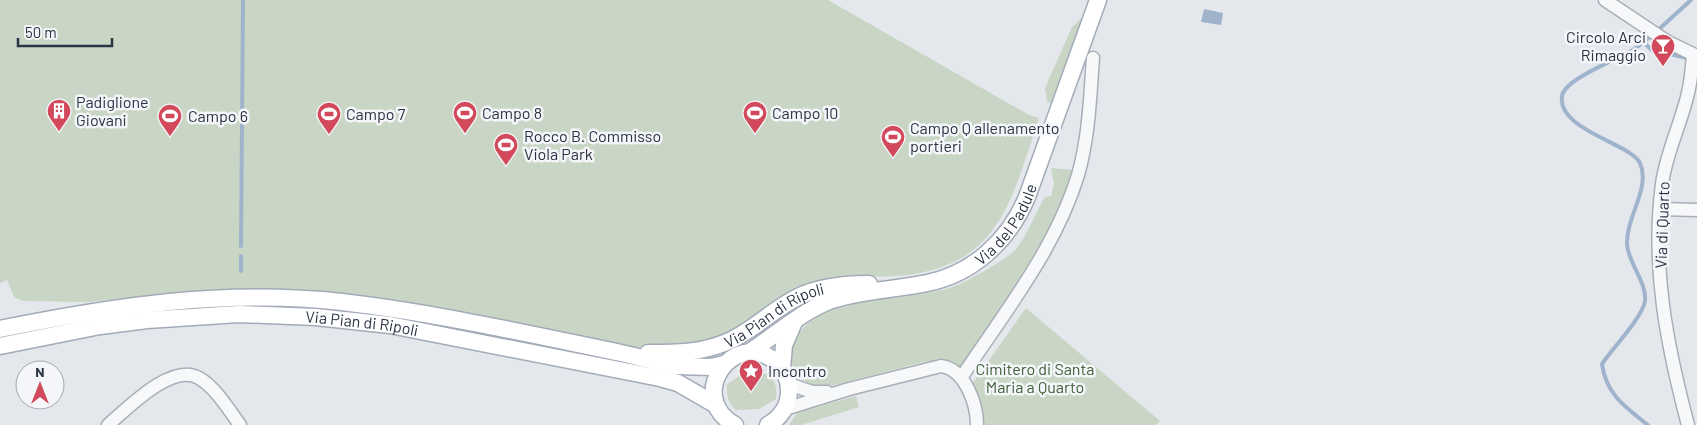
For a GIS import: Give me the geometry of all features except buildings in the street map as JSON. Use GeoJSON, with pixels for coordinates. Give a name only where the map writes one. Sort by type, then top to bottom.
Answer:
{"type":"FeatureCollection","features":[{"type":"Feature","properties":{"kind":"main road","name":"Via del Padule"},"geometry":{"type":"LineString","coordinates":[[724,364],[735,356],[748,353],[829,301],[942,279],[960,271],[994,247],[1014,225],[1027,197],[1098,0]]}},
{"type":"Feature","properties":{"kind":"main road","name":"Via Pian di Ripoli"},"geometry":{"type":"LineString","coordinates":[[623,354],[686,353],[715,346],[744,333],[797,297],[824,288],[854,284],[896,287]]}},
{"type":"Feature","properties":{"kind":"main road","name":"Via Pian di Ripoli"},"geometry":{"type":"LineString","coordinates":[[0,329],[128,305],[229,298],[277,298],[340,302],[408,311],[677,366],[711,367],[724,364]]}},
{"type":"Feature","properties":{"kind":"main road","name":"Via Pian di Ripoli"},"geometry":{"type":"LineString","coordinates":[[0,346],[76,331],[147,320],[239,314],[316,317],[390,325],[660,378],[678,383],[716,404]]}},
{"type":"Feature","properties":{"kind":"main road"},"geometry":{"type":"LineString","coordinates":[[782,368],[784,345],[794,322]]}},
{"type":"Feature","properties":{"kind":"main road"},"geometry":{"type":"LineString","coordinates":[[748,353],[767,356],[782,368],[789,384],[789,396],[785,409],[777,419],[768,425]]}},
{"type":"Feature","properties":{"kind":"main road"},"geometry":{"type":"LineString","coordinates":[[724,364],[714,383],[716,404],[731,424]]}},
{"type":"Feature","properties":{"kind":"street"},"geometry":{"type":"LineString","coordinates":[[1605,0],[1668,42],[1695,56]]}},
{"type":"Feature","properties":{"kind":"street","name":"Via di Quarto"},"geometry":{"type":"LineString","coordinates":[[1688,425],[1666,335],[1658,252],[1668,155],[1688,93],[1695,56]]}},
{"type":"Feature","properties":{"kind":"street"},"geometry":{"type":"LineString","coordinates":[[963,380],[1050,244],[1078,175],[1085,142],[1093,58]]}},
{"type":"Feature","properties":{"kind":"street"},"geometry":{"type":"LineString","coordinates":[[1661,209],[1697,210]]}},
{"type":"Feature","properties":{"kind":"street"},"geometry":{"type":"LineString","coordinates":[[785,409],[849,389],[941,366],[954,371],[963,380],[977,414],[977,425]]}},
{"type":"Feature","properties":{"kind":"street"},"geometry":{"type":"LineString","coordinates":[[108,425],[152,389],[169,378],[186,374],[205,382],[240,425]]}},
{"type":"Feature","properties":{"kind":"street"},"geometry":{"type":"LineString","coordinates":[[789,384],[812,392],[849,389]]}},
{"type":"Feature","properties":{"kind":"green space","name":"Rocco B. Commisso Viola Park"},"geometry":{"type":"Polygon","coordinates":[[[0,0],[828,0],[1029,115],[1039,118],[1009,202],[996,225],[980,244],[959,260],[932,270],[897,276],[850,277],[815,282],[785,296],[733,330],[710,340],[685,346],[634,347],[501,322],[272,291],[203,290],[89,302],[23,301],[14,297],[7,280],[0,283],[0,0]]]}},
{"type":"Feature","properties":{"kind":"green space"},"geometry":{"type":"Polygon","coordinates":[[[1084,16],[1053,104],[1047,102],[1045,88],[1072,27],[1084,16]]]}},
{"type":"Feature","properties":{"kind":"green space"},"geometry":{"type":"Polygon","coordinates":[[[1051,168],[1073,170],[1046,242],[1014,287],[964,369],[942,361],[923,362],[822,388],[804,381],[798,375],[793,367],[790,354],[794,342],[806,325],[824,313],[845,305],[941,290],[960,284],[1011,254],[1024,238],[1045,197],[1051,196],[1054,184],[1051,168]]]}},
{"type":"Feature","properties":{"kind":"green space","name":"Cimitero di Santa Maria a Quarto"},"geometry":{"type":"Polygon","coordinates":[[[1026,308],[1160,421],[1156,425],[981,425],[970,387],[1026,308]]]}},
{"type":"Feature","properties":{"kind":"green space"},"geometry":{"type":"Polygon","coordinates":[[[751,372],[769,374],[776,385],[776,399],[759,409],[736,410],[728,398],[727,384],[743,374],[751,372]]]}},
{"type":"Feature","properties":{"kind":"green space"},"geometry":{"type":"Polygon","coordinates":[[[856,396],[859,407],[801,425],[789,425],[797,413],[856,396]]]}},
{"type":"Feature","properties":{"kind":"water"},"geometry":{"type":"Polygon","coordinates":[[[1204,9],[1223,13],[1221,25],[1201,22],[1204,9]]]}},
{"type":"Feature","properties":{"kind":"waterway"},"geometry":{"type":"LineString","coordinates":[[241,246],[243,0]]}},
{"type":"Feature","properties":{"kind":"waterway"},"geometry":{"type":"LineString","coordinates":[[1657,31],[1691,0]]}},
{"type":"Feature","properties":{"kind":"waterway"},"geometry":{"type":"LineString","coordinates":[[1648,425],[1624,406],[1612,392],[1602,364],[1633,324],[1645,301],[1643,287],[1628,251],[1627,244],[1630,223],[1640,192],[1643,173],[1640,163],[1634,156],[1595,135],[1571,118],[1564,108],[1562,96],[1572,83],[1592,70],[1634,49],[1652,35]]}},
{"type":"Feature","properties":{"kind":"waterway"},"geometry":{"type":"LineString","coordinates":[[1643,42],[1652,50],[1687,58]]}},
{"type":"Feature","properties":{"kind":"waterway"},"geometry":{"type":"LineString","coordinates":[[241,256],[241,271]]}},
{"type":"Feature","properties":{"kind":"place","name":"Circolo Arci Rimaggio"},"geometry":{"type":"Point","coordinates":[1663,67]}},
{"type":"Feature","properties":{"kind":"place","name":"Padiglione Giovani"},"geometry":{"type":"Point","coordinates":[59,132]}},
{"type":"Feature","properties":{"kind":"place","name":"Campo 8"},"geometry":{"type":"Point","coordinates":[465,134]}},
{"type":"Feature","properties":{"kind":"place","name":"Campo 10"},"geometry":{"type":"Point","coordinates":[755,134]}},
{"type":"Feature","properties":{"kind":"place","name":"Campo 7"},"geometry":{"type":"Point","coordinates":[329,135]}},
{"type":"Feature","properties":{"kind":"place","name":"Campo 6"},"geometry":{"type":"Point","coordinates":[170,137]}},
{"type":"Feature","properties":{"kind":"place","name":"Campo Q allenamento portieri"},"geometry":{"type":"Point","coordinates":[893,158]}},
{"type":"Feature","properties":{"kind":"place","name":"Rocco B. Commisso Viola Park"},"geometry":{"type":"Point","coordinates":[506,166]}},
{"type":"Feature","properties":{"kind":"place","name":"Incontro"},"geometry":{"type":"Point","coordinates":[751,392]}}]}
